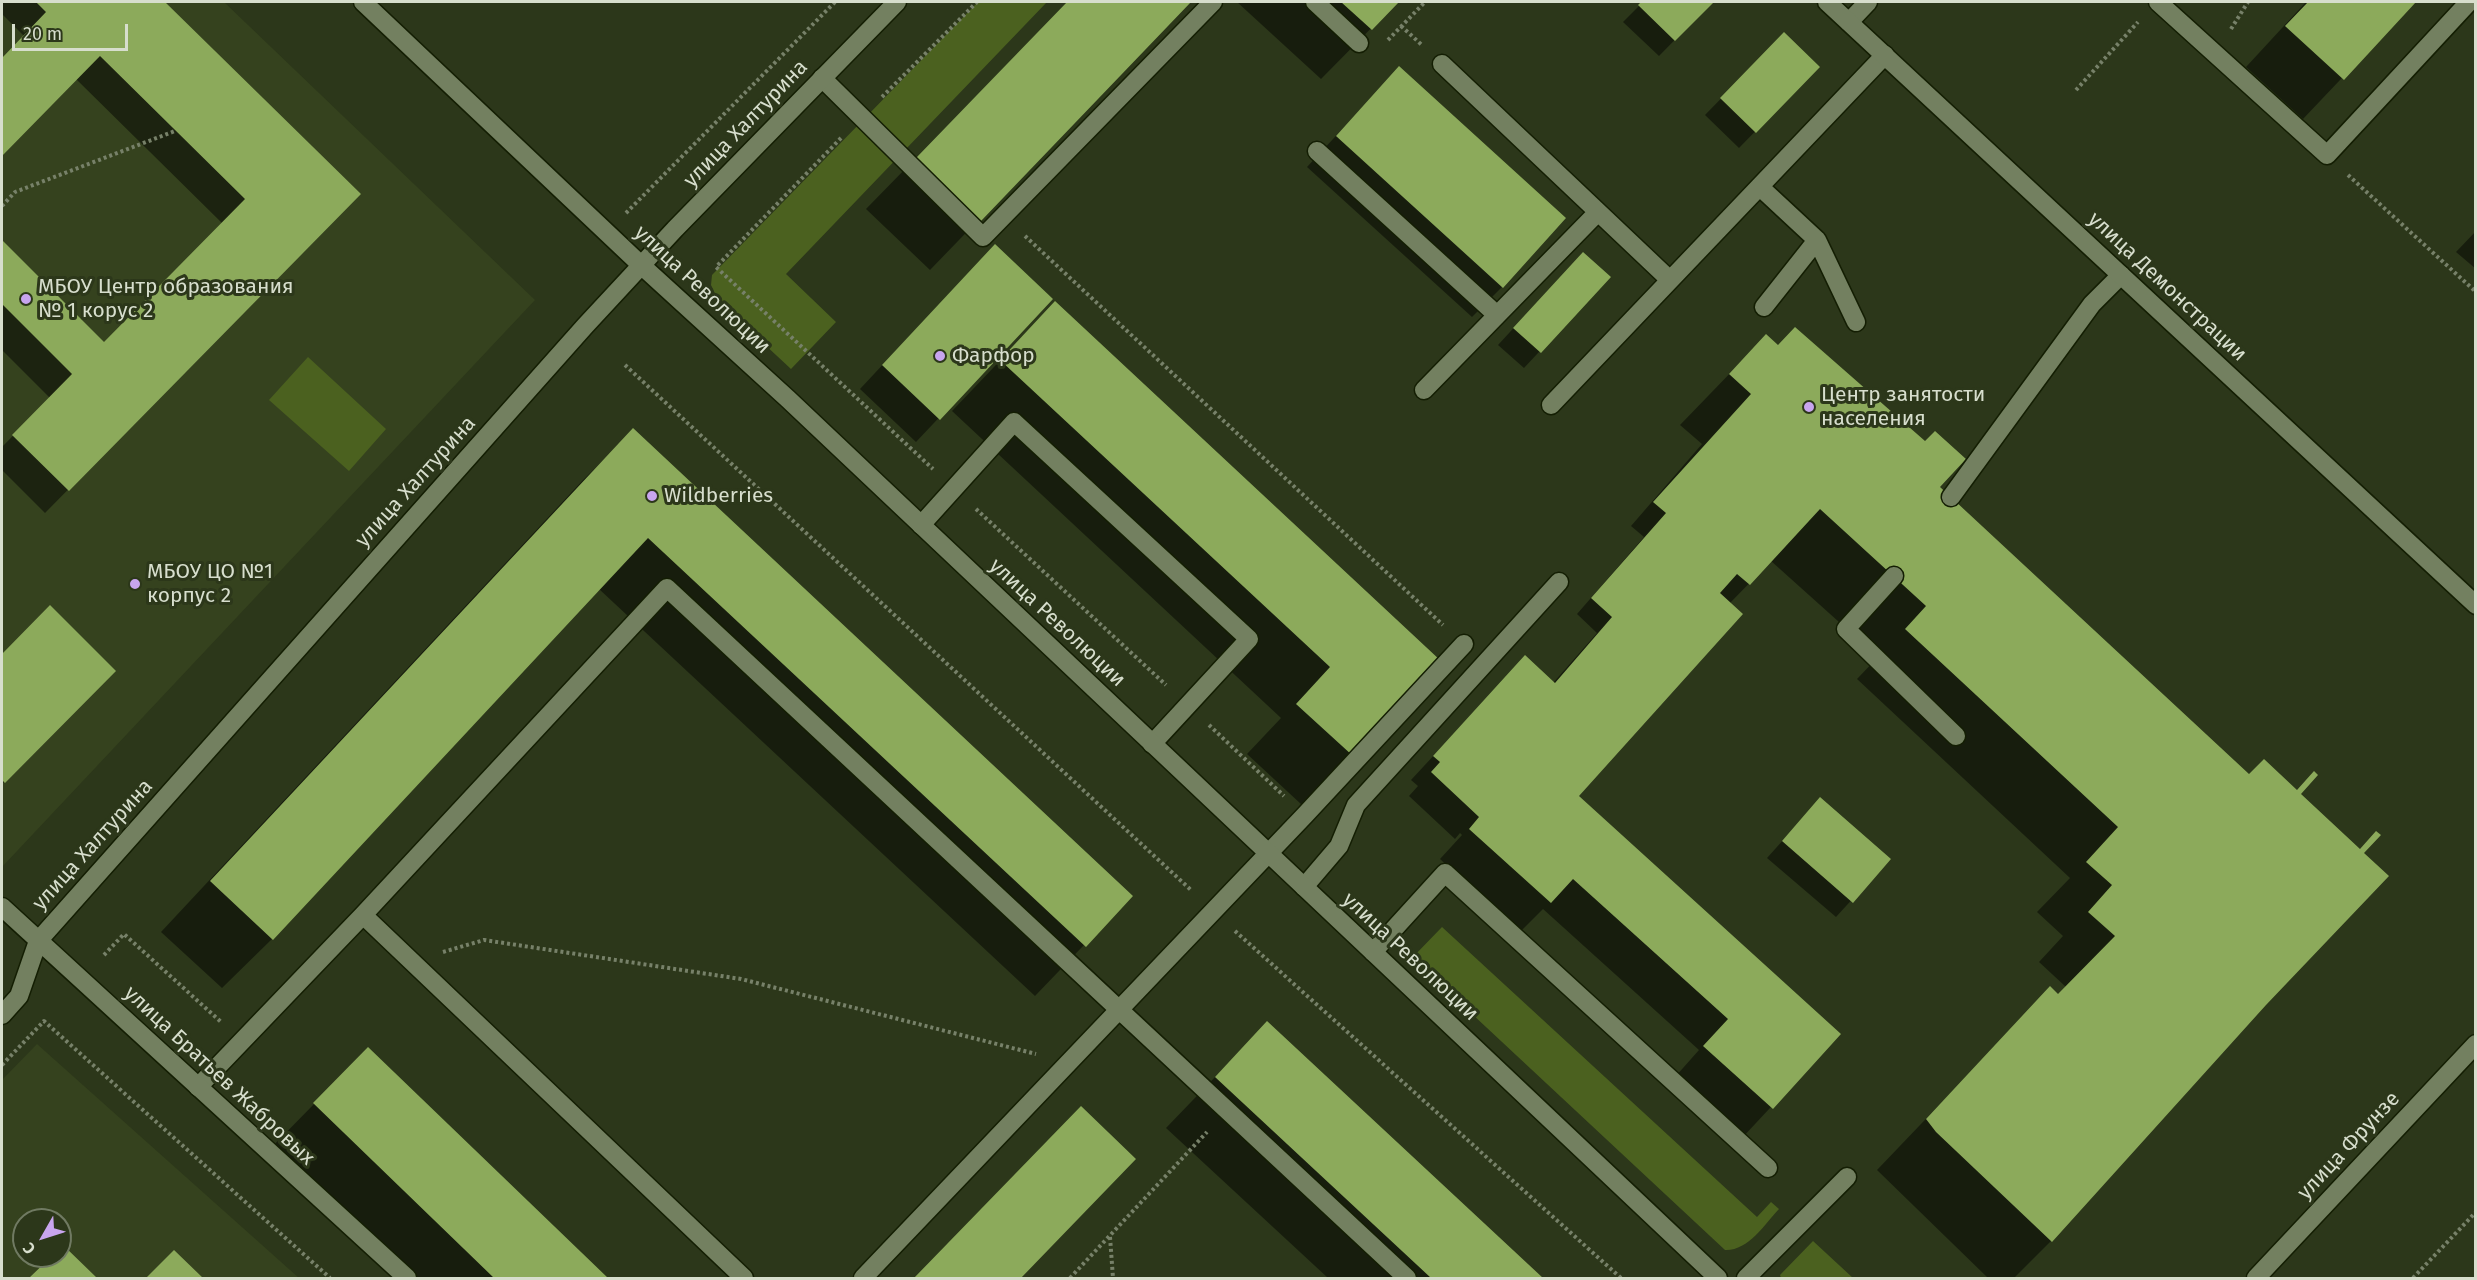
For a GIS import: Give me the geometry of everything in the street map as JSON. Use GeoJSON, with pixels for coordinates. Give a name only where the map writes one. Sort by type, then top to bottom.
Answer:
{"type":"FeatureCollection","features":[{"type":"Feature","properties":{"kind":"street","name":"улица Революции"},"geometry":{"type":"LineString","coordinates":[[363,2],[641,265],[788,399],[1718,1278]]}},
{"type":"Feature","properties":{"kind":"street","name":"улица Халтурина"},"geometry":{"type":"LineString","coordinates":[[2,1015],[20,996],[38,941],[641,265],[897,2]]}},
{"type":"Feature","properties":{"kind":"street"},"geometry":{"type":"LineString","coordinates":[[822,78],[983,237],[1213,2]]}},
{"type":"Feature","properties":{"kind":"street"},"geometry":{"type":"LineString","coordinates":[[1315,2],[1359,43]]}},
{"type":"Feature","properties":{"kind":"street","name":"улица Демонстрации"},"geometry":{"type":"LineString","coordinates":[[1827,2],[2475,605]]}},
{"type":"Feature","properties":{"kind":"street"},"geometry":{"type":"LineString","coordinates":[[1849,22],[1868,2]]}},
{"type":"Feature","properties":{"kind":"street"},"geometry":{"type":"LineString","coordinates":[[2158,2],[2327,155],[2469,2]]}},
{"type":"Feature","properties":{"kind":"street"},"geometry":{"type":"LineString","coordinates":[[1551,405],[1885,55]]}},
{"type":"Feature","properties":{"kind":"street"},"geometry":{"type":"LineString","coordinates":[[1442,64],[1670,280]]}},
{"type":"Feature","properties":{"kind":"street"},"geometry":{"type":"LineString","coordinates":[[1317,151],[1497,315]]}},
{"type":"Feature","properties":{"kind":"street"},"geometry":{"type":"LineString","coordinates":[[1760,187],[1817,240],[1856,322]]}},
{"type":"Feature","properties":{"kind":"street"},"geometry":{"type":"LineString","coordinates":[[1424,390],[1598,212]]}},
{"type":"Feature","properties":{"kind":"street"},"geometry":{"type":"LineString","coordinates":[[1764,307],[1817,240]]}},
{"type":"Feature","properties":{"kind":"street"},"geometry":{"type":"LineString","coordinates":[[1951,497],[2092,304],[2121,275]]}},
{"type":"Feature","properties":{"kind":"street"},"geometry":{"type":"LineString","coordinates":[[921,525],[1014,422],[1249,639],[1152,744]]}},
{"type":"Feature","properties":{"kind":"street"},"geometry":{"type":"LineString","coordinates":[[1894,576],[1846,629],[1956,736]]}},
{"type":"Feature","properties":{"kind":"street"},"geometry":{"type":"LineString","coordinates":[[1304,887],[1339,846],[1356,805],[1559,582]]}},
{"type":"Feature","properties":{"kind":"street"},"geometry":{"type":"LineString","coordinates":[[198,1087],[363,915],[667,588],[1407,1278]]}},
{"type":"Feature","properties":{"kind":"street"},"geometry":{"type":"LineString","coordinates":[[862,1278],[1305,815],[1464,644]]}},
{"type":"Feature","properties":{"kind":"street"},"geometry":{"type":"LineString","coordinates":[[1373,952],[1445,873],[1768,1168]]}},
{"type":"Feature","properties":{"kind":"street","name":"улица Братьев Жабровых"},"geometry":{"type":"LineString","coordinates":[[2,907],[407,1278]]}},
{"type":"Feature","properties":{"kind":"street"},"geometry":{"type":"LineString","coordinates":[[363,915],[744,1278]]}},
{"type":"Feature","properties":{"kind":"street","name":"улица Фрунзе"},"geometry":{"type":"LineString","coordinates":[[2256,1278],[2475,1044]]}},
{"type":"Feature","properties":{"kind":"street"},"geometry":{"type":"LineString","coordinates":[[1746,1278],[1846,1177]]}},
{"type":"Feature","properties":{"kind":"path"},"geometry":{"type":"LineString","coordinates":[[606,232],[835,2]]}},
{"type":"Feature","properties":{"kind":"path"},"geometry":{"type":"LineString","coordinates":[[1401,26],[1425,2]]}},
{"type":"Feature","properties":{"kind":"path"},"geometry":{"type":"LineString","coordinates":[[2076,90],[2140,19]]}},
{"type":"Feature","properties":{"kind":"path"},"geometry":{"type":"LineString","coordinates":[[2,206],[15,192],[175,131]]}},
{"type":"Feature","properties":{"kind":"path"},"geometry":{"type":"LineString","coordinates":[[2327,155],[2475,292]]}},
{"type":"Feature","properties":{"kind":"path"},"geometry":{"type":"LineString","coordinates":[[1004,216],[1464,644]]}},
{"type":"Feature","properties":{"kind":"path"},"geometry":{"type":"LineString","coordinates":[[716,267],[1305,815]]}},
{"type":"Feature","properties":{"kind":"path"},"geometry":{"type":"LineString","coordinates":[[625,365],[1213,911],[1621,1278]]}},
{"type":"Feature","properties":{"kind":"path"},"geometry":{"type":"LineString","coordinates":[[104,955],[124,934],[242,1041]]}},
{"type":"Feature","properties":{"kind":"path"},"geometry":{"type":"LineString","coordinates":[[413,962],[484,940],[718,975],[1069,1062]]}},
{"type":"Feature","properties":{"kind":"path"},"geometry":{"type":"LineString","coordinates":[[2,1065],[44,1021],[330,1278]]}},
{"type":"Feature","properties":{"kind":"path"},"geometry":{"type":"LineString","coordinates":[[1070,1278],[1227,1110]]}},
{"type":"Feature","properties":{"kind":"path"},"geometry":{"type":"LineString","coordinates":[[2413,1278],[2475,1212]]}},
{"type":"Feature","properties":{"kind":"path"},"geometry":{"type":"LineString","coordinates":[[1110,1236],[1113,1278]]}},
{"type":"Feature","properties":{"kind":"shaded area","name":"МБОУ ЦО №1 корпус 2"},"geometry":{"type":"Polygon","coordinates":[[[2,2],[224,2],[535,300],[2,867],[2,2]]]}},
{"type":"Feature","properties":{"kind":"shaded area"},"geometry":{"type":"Polygon","coordinates":[[[978,2],[1047,2],[786,274],[836,322],[791,369],[719,302],[711,285],[712,275],[978,2]]]}},
{"type":"Feature","properties":{"kind":"shaded area"},"geometry":{"type":"Polygon","coordinates":[[[308,357],[386,429],[349,471],[269,400],[308,357]]]}},
{"type":"Feature","properties":{"kind":"shaded area"},"geometry":{"type":"Polygon","coordinates":[[[1442,927],[1757,1217],[1771,1202],[1779,1209],[1748,1242],[1725,1250],[1412,958],[1442,927]]]}},
{"type":"Feature","properties":{"kind":"shaded area"},"geometry":{"type":"Polygon","coordinates":[[[37,1044],[299,1278],[2,1278],[2,1080],[37,1044]]]}},
{"type":"Feature","properties":{"kind":"shaded area"},"geometry":{"type":"Polygon","coordinates":[[[1813,1241],[1853,1278],[1781,1278],[1780,1275],[1813,1241]]]}},
{"type":"Feature","properties":{"kind":"building"},"geometry":{"type":"Polygon","coordinates":[[[36,2],[165,2],[361,194],[69,491],[12,435],[72,374],[2,304],[2,240],[104,342],[245,199],[100,56],[2,156],[2,58],[46,12],[36,2]]]}},
{"type":"Feature","properties":{"kind":"building"},"geometry":{"type":"Polygon","coordinates":[[[1067,2],[1191,2],[981,221],[915,159],[1067,2]]]}},
{"type":"Feature","properties":{"kind":"building"},"geometry":{"type":"Polygon","coordinates":[[[1341,2],[1399,2],[1372,30],[1341,2]]]}},
{"type":"Feature","properties":{"kind":"building"},"geometry":{"type":"Polygon","coordinates":[[[1641,2],[1714,2],[1675,41],[1638,5],[1641,2]]]}},
{"type":"Feature","properties":{"kind":"building"},"geometry":{"type":"Polygon","coordinates":[[[2308,2],[2416,2],[2344,80],[2285,26],[2308,2]]]}},
{"type":"Feature","properties":{"kind":"building"},"geometry":{"type":"Polygon","coordinates":[[[1784,32],[1820,67],[1756,133],[1720,98],[1784,32]]]}},
{"type":"Feature","properties":{"kind":"building"},"geometry":{"type":"Polygon","coordinates":[[[1399,66],[1566,218],[1503,288],[1336,136],[1399,66]]]}},
{"type":"Feature","properties":{"kind":"building"},"geometry":{"type":"Polygon","coordinates":[[[995,244],[1053,299],[940,420],[882,365],[995,244]]]}},
{"type":"Feature","properties":{"kind":"building"},"geometry":{"type":"Polygon","coordinates":[[[1583,252],[1611,277],[1541,353],[1513,328],[1583,252]]]}},
{"type":"Feature","properties":{"kind":"building"},"geometry":{"type":"Polygon","coordinates":[[[1055,301],[1441,661],[1353,756],[1296,704],[1330,667],[1000,360],[1055,301]]]}},
{"type":"Feature","properties":{"kind":"building"},"geometry":{"type":"Polygon","coordinates":[[[1795,327],[1925,441],[1935,431],[1966,459],[1940,487],[2249,774],[2264,759],[2297,790],[2314,771],[2318,775],[2301,794],[2360,849],[2376,831],[2381,835],[2364,853],[2389,876],[2266,1005],[2052,1242],[1936,1132],[1926,1119],[2050,986],[2058,994],[2115,936],[2088,912],[2112,885],[2086,862],[2118,827],[1905,629],[1926,606],[1820,509],[1750,585],[1737,574],[1720,593],[1743,614],[1579,796],[1841,1034],[1773,1109],[1703,1046],[1728,1019],[1573,879],[1551,903],[1469,829],[1479,817],[1431,772],[1440,762],[1433,756],[1525,655],[1555,683],[1612,617],[1591,598],[1666,513],[1653,502],[1751,394],[1729,374],[1766,334],[1778,345],[1795,327]]]}},
{"type":"Feature","properties":{"kind":"building"},"geometry":{"type":"Polygon","coordinates":[[[633,428],[1133,896],[1086,947],[648,538],[273,940],[210,881],[633,428]]]}},
{"type":"Feature","properties":{"kind":"building"},"geometry":{"type":"Polygon","coordinates":[[[50,605],[116,671],[5,783],[2,780],[2,654],[50,605]]]}},
{"type":"Feature","properties":{"kind":"building"},"geometry":{"type":"Polygon","coordinates":[[[1820,797],[1891,859],[1853,903],[1782,841],[1820,797]]]}},
{"type":"Feature","properties":{"kind":"building"},"geometry":{"type":"Polygon","coordinates":[[[1267,1021],[1543,1278],[1431,1278],[1215,1077],[1267,1021]]]}},
{"type":"Feature","properties":{"kind":"building"},"geometry":{"type":"Polygon","coordinates":[[[368,1047],[608,1278],[494,1278],[313,1103],[368,1047]]]}},
{"type":"Feature","properties":{"kind":"building"},"geometry":{"type":"Polygon","coordinates":[[[1081,1106],[1136,1159],[1021,1278],[914,1278],[1081,1106]]]}},
{"type":"Feature","properties":{"kind":"building"},"geometry":{"type":"Polygon","coordinates":[[[174,1250],[203,1278],[146,1278],[174,1250]]]}},
{"type":"Feature","properties":{"kind":"building"},"geometry":{"type":"Polygon","coordinates":[[[72,1254],[97,1278],[29,1278],[39,1268],[72,1268],[72,1254]]]}},
{"type":"Feature","properties":{"kind":"place","name":"МБОУ Центр образования № 1 корус 2"},"geometry":{"type":"Point","coordinates":[26,299]}},
{"type":"Feature","properties":{"kind":"place","name":"Фарфор"},"geometry":{"type":"Point","coordinates":[940,356]}},
{"type":"Feature","properties":{"kind":"place","name":"Центр занятости населения"},"geometry":{"type":"Point","coordinates":[1809,407]}},
{"type":"Feature","properties":{"kind":"place","name":"Wildberries"},"geometry":{"type":"Point","coordinates":[652,496]}},
{"type":"Feature","properties":{"kind":"place","name":"МБОУ ЦО №1 корпус 2"},"geometry":{"type":"Point","coordinates":[135,584]}}]}
